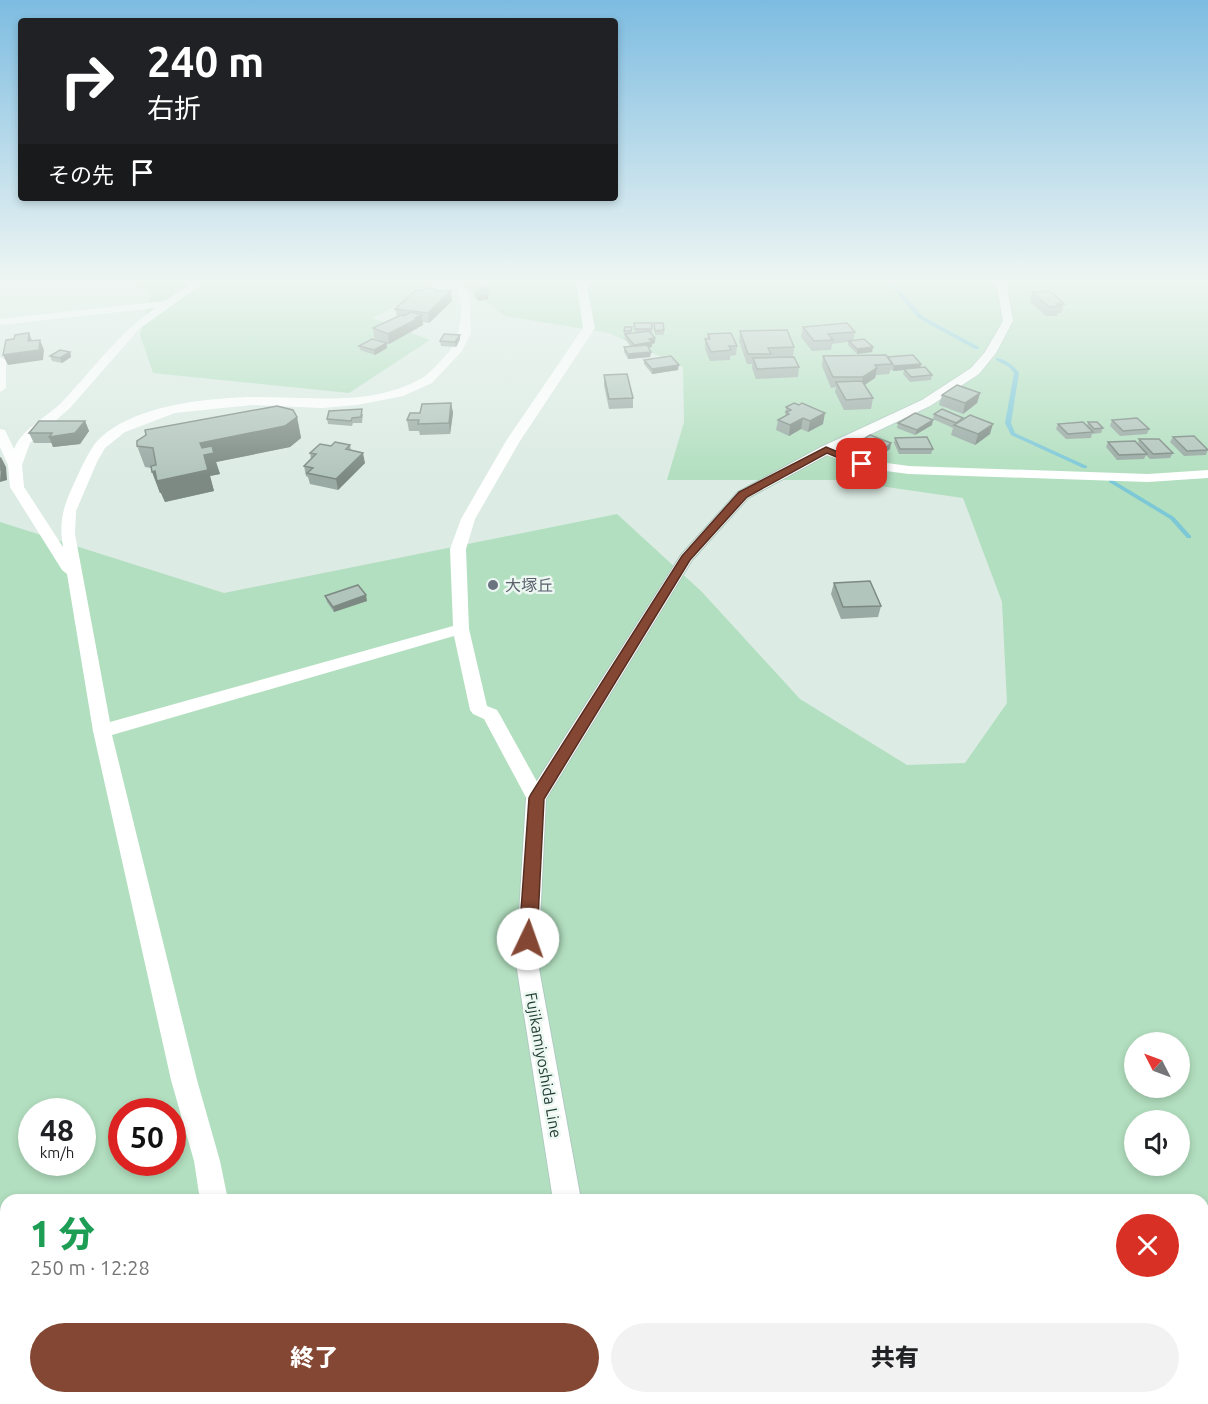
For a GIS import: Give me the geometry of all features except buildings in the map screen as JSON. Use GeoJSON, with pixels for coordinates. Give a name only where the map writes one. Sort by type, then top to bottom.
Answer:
{"type":"FeatureCollection","features":[{"type":"Feature","properties":{"kind":"street"},"geometry":{"type":"LineString","coordinates":[[15,465],[24,441],[66,405],[118,347]]}},
{"type":"Feature","properties":{"kind":"street"},"geometry":{"type":"LineString","coordinates":[[213,1194],[207,1161],[184,1080],[102,731],[68,534],[69,512],[95,454],[100,446],[120,429],[156,414],[213,404],[252,401],[322,404],[357,401],[399,393],[428,380],[459,347]]}},
{"type":"Feature","properties":{"kind":"street"},"geometry":{"type":"LineString","coordinates":[[536,798],[491,715],[479,710],[461,629],[457,582],[458,549],[468,519],[513,441],[577,347]]}},
{"type":"Feature","properties":{"kind":"street","name":"Fujikamiyoshida Line"},"geometry":{"type":"LineString","coordinates":[[566,1194],[527,963],[536,798],[686,558],[743,495],[826,450],[926,403],[975,371],[994,347]]}},
{"type":"Feature","properties":{"kind":"street"},"geometry":{"type":"LineString","coordinates":[[0,362],[0,388]]}},
{"type":"Feature","properties":{"kind":"street"},"geometry":{"type":"LineString","coordinates":[[0,434],[15,465],[17,487],[76,579]]}},
{"type":"Feature","properties":{"kind":"street"},"geometry":{"type":"LineString","coordinates":[[826,450],[862,464],[909,470],[1148,478],[1208,474]]}},
{"type":"Feature","properties":{"kind":"street"},"geometry":{"type":"LineString","coordinates":[[102,731],[461,629]]}},
{"type":"Feature","properties":{"kind":"green space"},"geometry":{"type":"Polygon","coordinates":[[[144,347],[420,347],[349,393],[153,373],[144,347]]]}},
{"type":"Feature","properties":{"kind":"green space"},"geometry":{"type":"Polygon","coordinates":[[[638,347],[1208,347],[1208,1194],[0,1194],[0,522],[224,593],[617,514],[702,592],[800,699],[907,765],[965,763],[1007,703],[1002,602],[963,498],[838,480],[667,480],[684,422],[683,367],[638,347]]]}},
{"type":"Feature","properties":{"kind":"waterway"},"geometry":{"type":"LineString","coordinates":[[998,359],[1011,366],[1017,373],[1008,423],[1013,434],[1085,467]]}},
{"type":"Feature","properties":{"kind":"waterway"},"geometry":{"type":"LineString","coordinates":[[1111,481],[1172,518],[1189,537]]}},
{"type":"Feature","properties":{"kind":"place","name":"大塚丘"},"geometry":{"type":"Point","coordinates":[493,585]}},
{"type":"Feature","properties":{"kind":"route"},"geometry":{"type":"LineString","coordinates":[[528,939],[536,798],[686,558],[743,495],[826,450],[862,464]]}}]}
